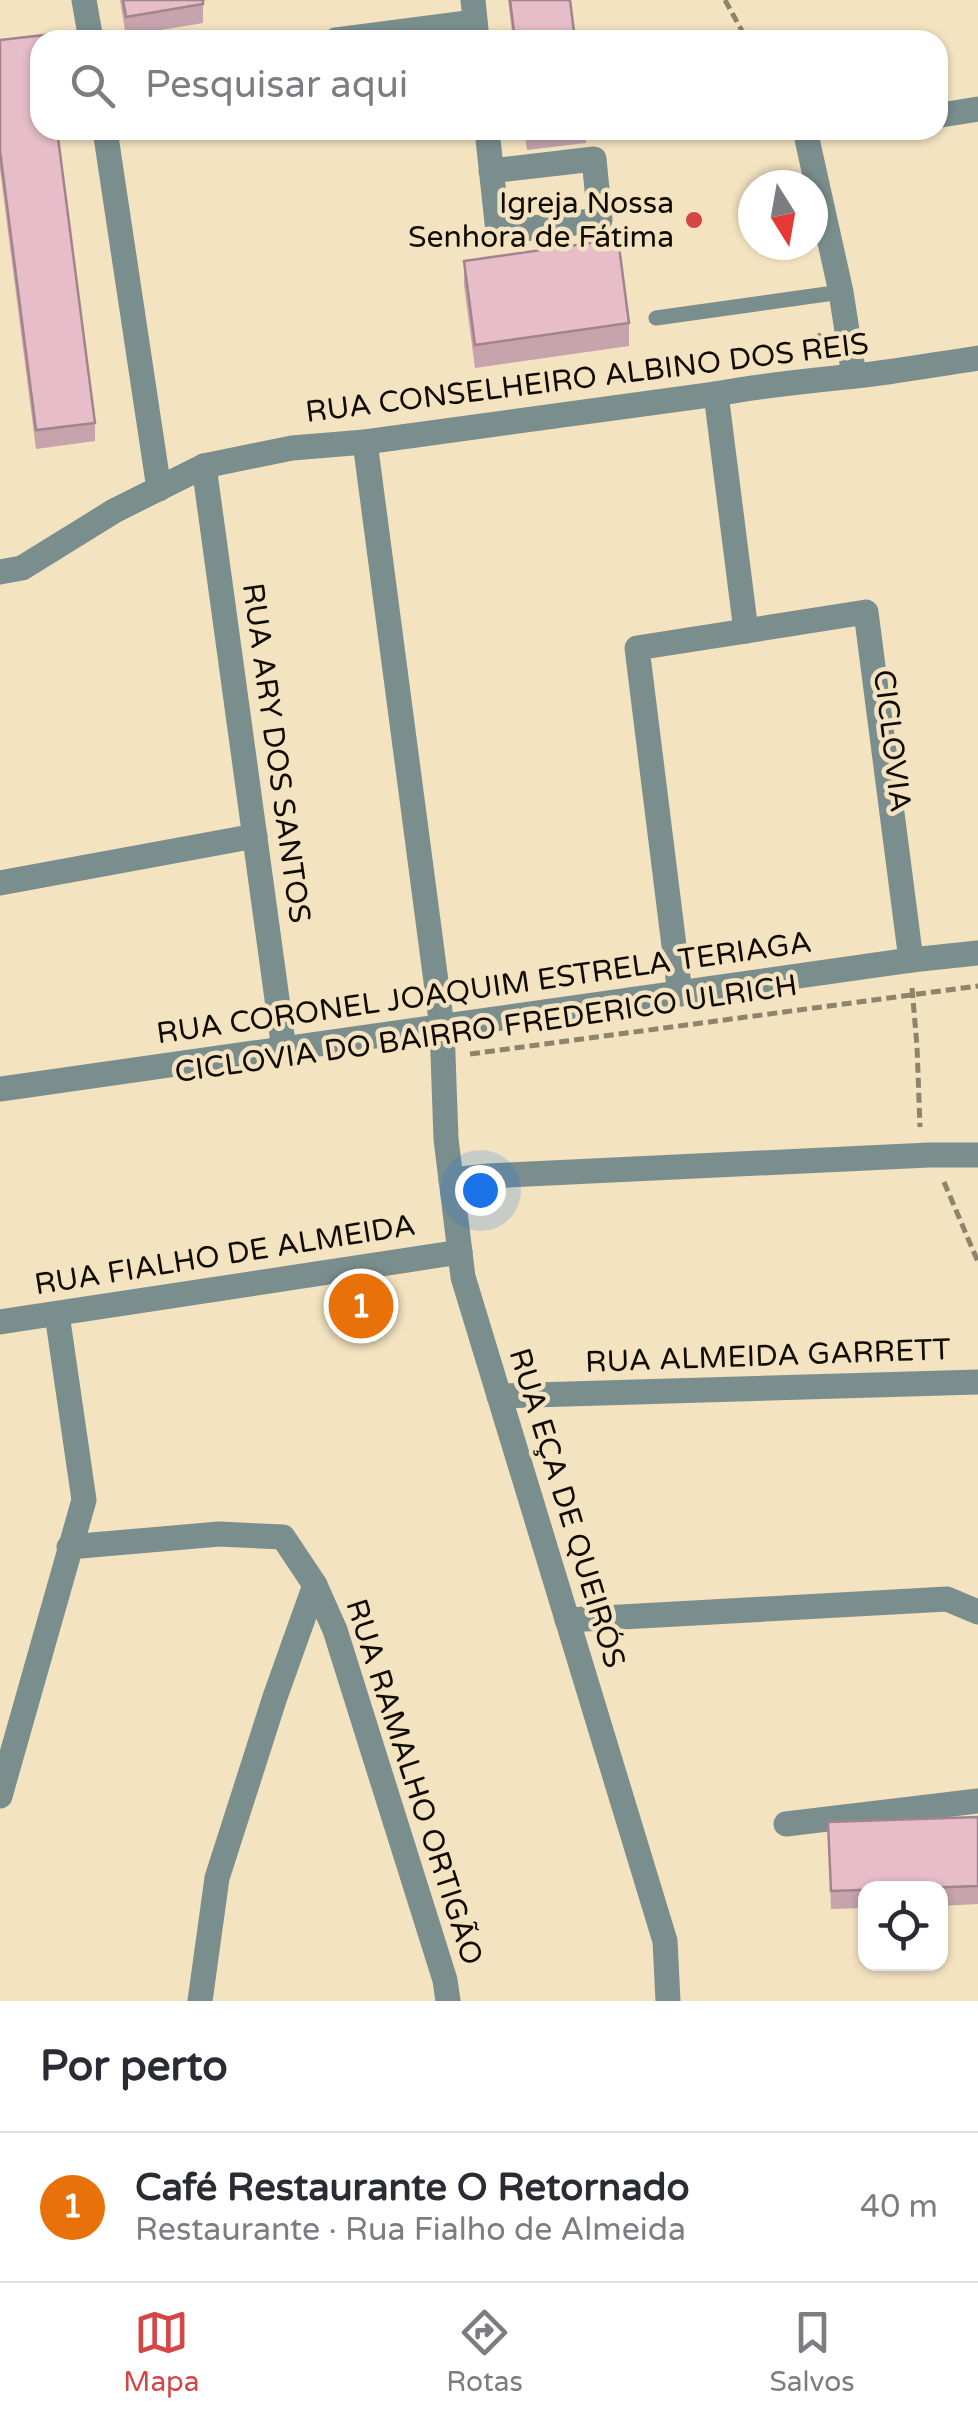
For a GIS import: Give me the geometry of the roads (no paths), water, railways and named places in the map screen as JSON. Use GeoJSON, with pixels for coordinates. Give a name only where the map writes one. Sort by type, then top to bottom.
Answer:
{"type":"FeatureCollection","features":[{"type":"Feature","properties":{"kind":"street"},"geometry":{"type":"LineString","coordinates":[[84,0],[89,30]]}},
{"type":"Feature","properties":{"kind":"street"},"geometry":{"type":"LineString","coordinates":[[409,30],[475,21]]}},
{"type":"Feature","properties":{"kind":"street"},"geometry":{"type":"LineString","coordinates":[[948,114],[978,109]]}},
{"type":"Feature","properties":{"kind":"street"},"geometry":{"type":"LineString","coordinates":[[107,140],[159,489]]}},
{"type":"Feature","properties":{"kind":"street"},"geometry":{"type":"LineString","coordinates":[[488,140],[491,171],[498,232],[600,220],[594,159],[491,171]]}},
{"type":"Feature","properties":{"kind":"street"},"geometry":{"type":"LineString","coordinates":[[807,140],[832,293],[854,376]]}},
{"type":"Feature","properties":{"kind":"street","name":"RUA CONSELHEIRO ALBINO DOS REIS"},"geometry":{"type":"LineString","coordinates":[[0,572],[22,568],[114,512],[204,466],[292,448],[364,442],[978,358]]}},
{"type":"Feature","properties":{"kind":"street"},"geometry":{"type":"LineString","coordinates":[[716,394],[746,631]]}},
{"type":"Feature","properties":{"kind":"street","name":"RUA EÇA DE QUEIRÓS"},"geometry":{"type":"LineString","coordinates":[[364,442],[442,1028],[446,1139],[463,1277],[665,1941],[668,2001]]}},
{"type":"Feature","properties":{"kind":"street","name":"RUA ARY DOS SANTOS"},"geometry":{"type":"LineString","coordinates":[[204,466],[284,1050]]}},
{"type":"Feature","properties":{"kind":"street"},"geometry":{"type":"LineString","coordinates":[[680,994],[637,648],[866,612],[901,962]]}},
{"type":"Feature","properties":{"kind":"street"},"geometry":{"type":"LineString","coordinates":[[0,883],[254,836]]}},
{"type":"Feature","properties":{"kind":"street","name":"RUA CORONEL JOAQUIM ESTRELA TERIAGA"},"geometry":{"type":"LineString","coordinates":[[0,1090],[978,954]]}},
{"type":"Feature","properties":{"kind":"street"},"geometry":{"type":"LineString","coordinates":[[451,1180],[978,1154]]}},
{"type":"Feature","properties":{"kind":"street","name":"RUA FIALHO DE ALMEIDA"},"geometry":{"type":"LineString","coordinates":[[0,1322],[460,1252]]}},
{"type":"Feature","properties":{"kind":"street"},"geometry":{"type":"LineString","coordinates":[[0,1796],[84,1500],[57,1314]]}},
{"type":"Feature","properties":{"kind":"street","name":"RUA ALMEIDA GARRETT"},"geometry":{"type":"LineString","coordinates":[[499,1396],[978,1382]]}},
{"type":"Feature","properties":{"kind":"street","name":"RUA RAMALHO ORTIGÃO"},"geometry":{"type":"LineString","coordinates":[[69,1547],[220,1534],[282,1537],[314,1585],[335,1630],[445,1980],[448,2001]]}},
{"type":"Feature","properties":{"kind":"street","name":"RUA RAMALHO ORTIGÃO"},"geometry":{"type":"LineString","coordinates":[[200,2001],[217,1878],[314,1585]]}},
{"type":"Feature","properties":{"kind":"street"},"geometry":{"type":"LineString","coordinates":[[567,1620],[947,1599],[978,1612]]}},
{"type":"Feature","properties":{"kind":"street"},"geometry":{"type":"LineString","coordinates":[[786,1824],[978,1801]]}},
{"type":"Feature","properties":{"kind":"lane"},"geometry":{"type":"LineString","coordinates":[[656,318],[832,293]]}},
{"type":"Feature","properties":{"kind":"place","name":"Igreja Nossa Senhora de Fátima"},"geometry":{"type":"Point","coordinates":[694,220]}},
{"type":"Feature","properties":{"kind":"place","name":"Café Restaurante O Retornado"},"geometry":{"type":"Point","coordinates":[361,1306]}}]}
